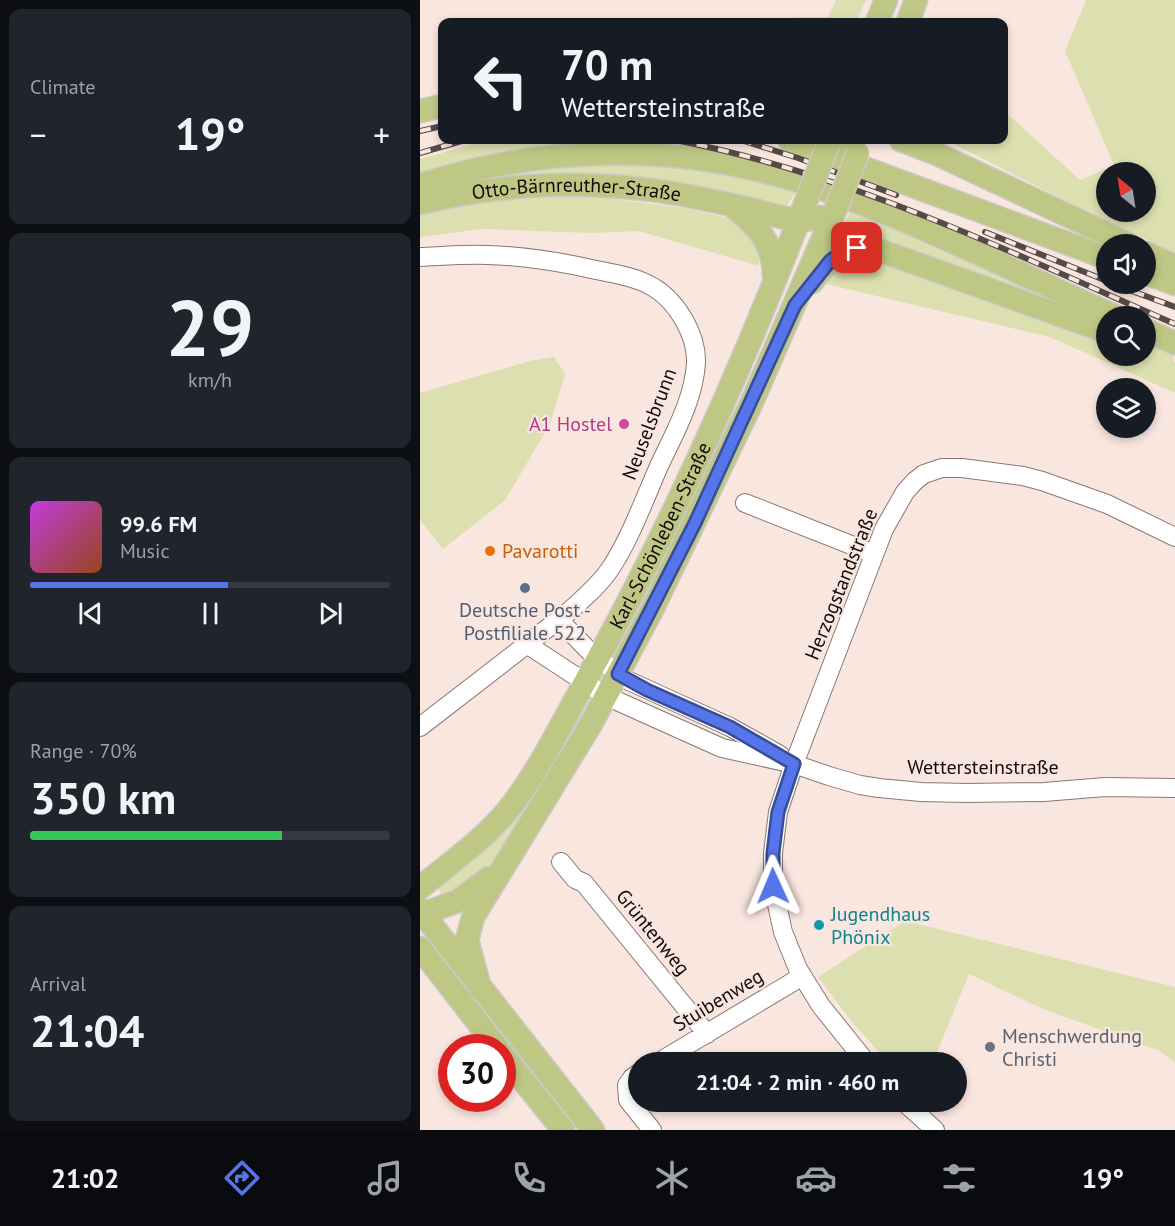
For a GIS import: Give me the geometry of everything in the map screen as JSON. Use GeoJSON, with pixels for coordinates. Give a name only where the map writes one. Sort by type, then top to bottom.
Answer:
{"type":"FeatureCollection","features":[{"type":"Feature","properties":{"kind":"main road"},"geometry":{"type":"LineString","coordinates":[[863,18],[870,0]]}},
{"type":"Feature","properties":{"kind":"main road"},"geometry":{"type":"LineString","coordinates":[[879,18],[886,0]]}},
{"type":"Feature","properties":{"kind":"main road"},"geometry":{"type":"LineString","coordinates":[[909,18],[916,0]]}},
{"type":"Feature","properties":{"kind":"main road"},"geometry":{"type":"LineString","coordinates":[[420,111],[438,107]]}},
{"type":"Feature","properties":{"kind":"main road"},"geometry":{"type":"LineString","coordinates":[[800,144],[1096,254]]}},
{"type":"Feature","properties":{"kind":"main road"},"geometry":{"type":"LineString","coordinates":[[911,144],[1107,234]]}},
{"type":"Feature","properties":{"kind":"main road"},"geometry":{"type":"LineString","coordinates":[[923,144],[937,154]]}},
{"type":"Feature","properties":{"kind":"main road","name":"Karl-Schönleben-Straße"},"geometry":{"type":"LineString","coordinates":[[420,888],[485,834],[506,812],[537,768],[598,659],[671,518],[731,386],[774,280],[820,211],[816,173],[846,148]]}},
{"type":"Feature","properties":{"kind":"main road","name":"Karl-Schönleben-Straße"},"geometry":{"type":"LineString","coordinates":[[480,988],[468,948],[468,930],[476,911],[545,801],[606,696],[695,523],[795,305],[820,211],[846,148]]}},
{"type":"Feature","properties":{"kind":"main road","name":"Otto-Bärnreuther-Straße"},"geometry":{"type":"LineString","coordinates":[[420,185],[499,164],[579,154],[648,154],[721,163],[787,178],[854,201],[1096,307]]}},
{"type":"Feature","properties":{"kind":"main road","name":"Otto-Bärnreuther-Straße"},"geometry":{"type":"LineString","coordinates":[[420,203],[489,189],[546,185],[644,190],[733,206],[820,211],[843,237],[1096,328]]}},
{"type":"Feature","properties":{"kind":"main road","name":"Otto-Bärnreuther-Straße"},"geometry":{"type":"LineString","coordinates":[[733,206],[755,225],[765,239],[771,253],[774,280]]}},
{"type":"Feature","properties":{"kind":"main road"},"geometry":{"type":"LineString","coordinates":[[795,305],[825,265],[834,257],[845,251],[866,246]]}},
{"type":"Feature","properties":{"kind":"main road"},"geometry":{"type":"LineString","coordinates":[[1156,257],[1175,266]]}},
{"type":"Feature","properties":{"kind":"main road"},"geometry":{"type":"LineString","coordinates":[[1156,277],[1175,284]]}},
{"type":"Feature","properties":{"kind":"main road"},"geometry":{"type":"LineString","coordinates":[[1156,334],[1175,343]]}},
{"type":"Feature","properties":{"kind":"main road"},"geometry":{"type":"LineString","coordinates":[[1156,350],[1175,357]]}},
{"type":"Feature","properties":{"kind":"main road","name":"Karl-Schönleben-Straße"},"geometry":{"type":"LineString","coordinates":[[421,913],[450,904],[466,896],[506,863]]}},
{"type":"Feature","properties":{"kind":"main road"},"geometry":{"type":"LineString","coordinates":[[421,913],[593,1130]]}},
{"type":"Feature","properties":{"kind":"main road"},"geometry":{"type":"LineString","coordinates":[[420,948],[487,1034]]}},
{"type":"Feature","properties":{"kind":"main road"},"geometry":{"type":"LineString","coordinates":[[516,1072],[562,1130]]}},
{"type":"Feature","properties":{"kind":"street","name":"Neuselsbrunn"},"geometry":{"type":"LineString","coordinates":[[420,256],[488,255],[560,262],[632,278],[653,287],[668,298],[686,324],[695,346],[696,362],[693,386],[676,430],[608,572],[586,597],[559,620],[420,727]]}},
{"type":"Feature","properties":{"kind":"street","name":"Herzogstandstraße"},"geometry":{"type":"LineString","coordinates":[[858,1052],[801,977],[783,932],[773,886],[773,853],[778,812],[794,764],[884,529],[905,492],[924,474],[942,468],[962,468],[1042,480],[1107,504],[1175,537]]}},
{"type":"Feature","properties":{"kind":"street"},"geometry":{"type":"LineString","coordinates":[[746,503],[874,554]]}},
{"type":"Feature","properties":{"kind":"street"},"geometry":{"type":"LineString","coordinates":[[559,620],[598,659]]}},
{"type":"Feature","properties":{"kind":"street"},"geometry":{"type":"LineString","coordinates":[[528,645],[585,683]]}},
{"type":"Feature","properties":{"kind":"street","name":"Wettersteinstraße"},"geometry":{"type":"LineString","coordinates":[[598,659],[618,674],[647,690],[730,727],[794,764]]}},
{"type":"Feature","properties":{"kind":"street","name":"Wettersteinstraße"},"geometry":{"type":"LineString","coordinates":[[585,683],[606,696],[722,748],[794,764],[860,784],[921,792],[967,793],[1044,792],[1105,787],[1175,788]]}},
{"type":"Feature","properties":{"kind":"street","name":"Grüntenweg"},"geometry":{"type":"LineString","coordinates":[[561,862],[575,879],[584,883],[707,1034]]}},
{"type":"Feature","properties":{"kind":"street","name":"Stuibenweg"},"geometry":{"type":"LineString","coordinates":[[676,1052],[801,977]]}},
{"type":"Feature","properties":{"kind":"street"},"geometry":{"type":"LineString","coordinates":[[628,1084],[628,1100]]}},
{"type":"Feature","properties":{"kind":"street"},"geometry":{"type":"LineString","coordinates":[[638,1112],[652,1130]]}},
{"type":"Feature","properties":{"kind":"street"},"geometry":{"type":"LineString","coordinates":[[915,1112],[934,1130]]}},
{"type":"Feature","properties":{"kind":"green space"},"geometry":{"type":"Polygon","coordinates":[[[836,0],[866,0],[858,18],[753,18],[828,17],[836,0]]]}},
{"type":"Feature","properties":{"kind":"green space"},"geometry":{"type":"Polygon","coordinates":[[[1086,0],[1175,0],[1175,252],[1156,243],[1156,234],[1135,234],[1109,222],[1156,222],[1156,162],[1113,162],[1065,51],[1086,0]]]}},
{"type":"Feature","properties":{"kind":"green space"},"geometry":{"type":"Polygon","coordinates":[[[1008,115],[1080,180],[1096,173],[1096,216],[954,144],[1008,144],[1008,115]]]}},
{"type":"Feature","properties":{"kind":"green space"},"geometry":{"type":"Polygon","coordinates":[[[474,144],[672,144],[706,150],[675,149],[420,177],[420,159],[474,144]]]}},
{"type":"Feature","properties":{"kind":"green space"},"geometry":{"type":"Polygon","coordinates":[[[640,162],[745,175],[796,190],[787,207],[445,185],[561,163],[640,162]]]}},
{"type":"Feature","properties":{"kind":"green space"},"geometry":{"type":"Polygon","coordinates":[[[566,192],[689,209],[733,219],[760,245],[759,266],[639,231],[592,233],[481,229],[420,237],[420,209],[566,192]]]}},
{"type":"Feature","properties":{"kind":"green space"},"geometry":{"type":"Polygon","coordinates":[[[851,207],[1096,316],[1096,358],[1050,337],[822,283],[851,207]]]}},
{"type":"Feature","properties":{"kind":"green space"},"geometry":{"type":"Polygon","coordinates":[[[1156,343],[1175,351],[1173,362],[1175,363],[1175,393],[1156,384],[1156,378],[1142,378],[1115,366],[1156,366],[1156,343]]]}},
{"type":"Feature","properties":{"kind":"green space"},"geometry":{"type":"Polygon","coordinates":[[[554,357],[565,374],[550,424],[505,500],[443,549],[420,520],[420,393],[530,361],[554,357]]]}},
{"type":"Feature","properties":{"kind":"green space"},"geometry":{"type":"Polygon","coordinates":[[[577,711],[583,714],[494,862],[484,874],[447,901],[435,885],[577,711]]]}},
{"type":"Feature","properties":{"kind":"green space"},"geometry":{"type":"Polygon","coordinates":[[[905,921],[1175,987],[1175,1063],[1160,1051],[1043,1009],[969,974],[937,1052],[879,1052],[852,1022],[818,977],[905,921]]]}},
{"type":"Feature","properties":{"kind":"railway"},"geometry":{"type":"LineString","coordinates":[[420,131],[438,127]]}},
{"type":"Feature","properties":{"kind":"railway"},"geometry":{"type":"LineString","coordinates":[[420,153],[451,144]]}},
{"type":"Feature","properties":{"kind":"railway"},"geometry":{"type":"LineString","coordinates":[[692,144],[804,173],[868,194],[992,244],[1175,324]]}},
{"type":"Feature","properties":{"kind":"railway"},"geometry":{"type":"LineString","coordinates":[[754,144],[896,195]]}},
{"type":"Feature","properties":{"kind":"railway"},"geometry":{"type":"LineString","coordinates":[[985,232],[1096,277]]}},
{"type":"Feature","properties":{"kind":"railway"},"geometry":{"type":"LineString","coordinates":[[1140,294],[1175,307]]}},
{"type":"Feature","properties":{"kind":"place","name":"A1 Hostel"},"geometry":{"type":"Point","coordinates":[624,424]}},
{"type":"Feature","properties":{"kind":"place","name":"Pavarotti"},"geometry":{"type":"Point","coordinates":[490,551]}},
{"type":"Feature","properties":{"kind":"place","name":"Deutsche Post - Postfiliale 522"},"geometry":{"type":"Point","coordinates":[525,588]}},
{"type":"Feature","properties":{"kind":"place","name":"Jugendhaus Phönix"},"geometry":{"type":"Point","coordinates":[819,925]}},
{"type":"Feature","properties":{"kind":"place","name":"Menschwerdung Christi"},"geometry":{"type":"Point","coordinates":[990,1047]}},
{"type":"Feature","properties":{"kind":"route"},"geometry":{"type":"LineString","coordinates":[[773,886],[773,853],[778,812],[794,764],[730,727],[647,690],[618,674],[695,523],[795,305],[825,265],[839,254],[857,248]]}}]}
